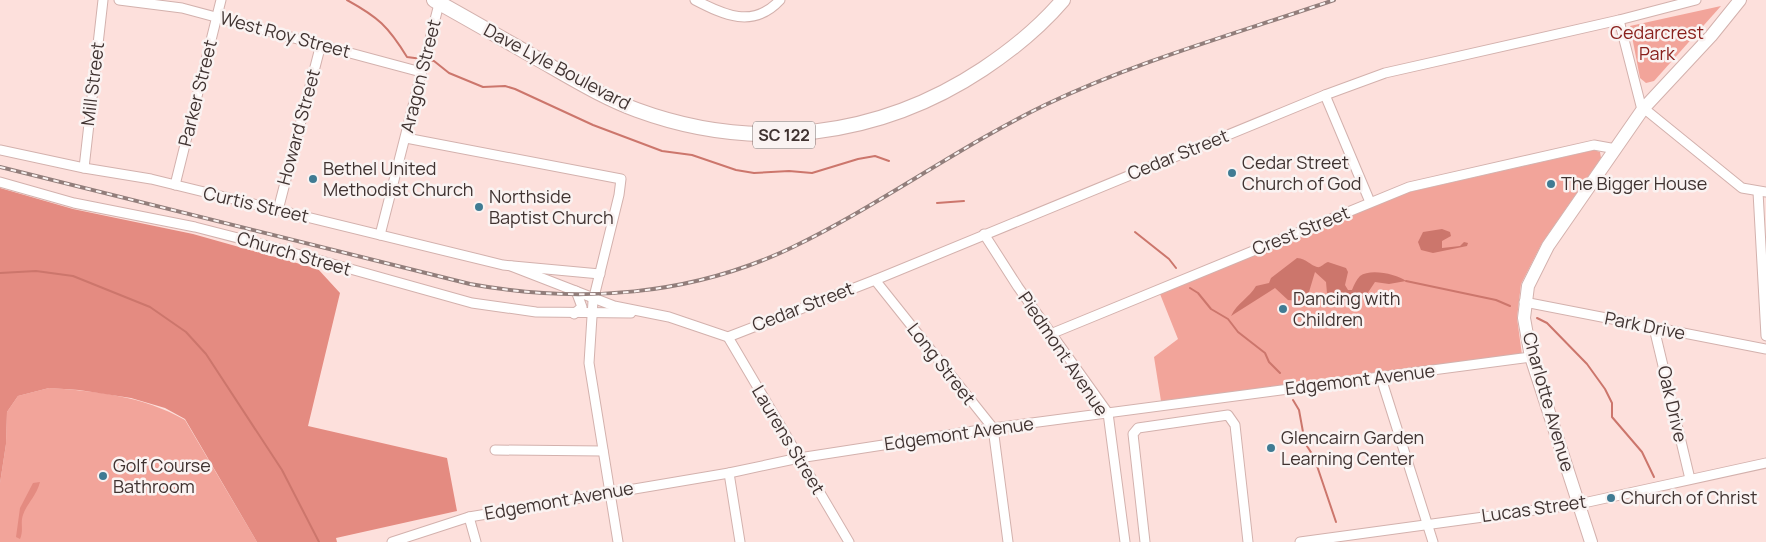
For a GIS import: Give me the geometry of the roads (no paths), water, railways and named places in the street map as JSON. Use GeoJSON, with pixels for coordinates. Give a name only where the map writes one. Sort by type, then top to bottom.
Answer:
{"type":"FeatureCollection","features":[{"type":"Feature","properties":{"kind":"main road","name":"Dave Lyle Boulevard"},"geometry":{"type":"LineString","coordinates":[[438,1],[586,86],[635,109],[712,131],[776,136],[809,134],[850,127],[922,104],[996,61],[1038,27],[1063,0]]}},
{"type":"Feature","properties":{"kind":"street","name":"Mill Street"},"geometry":{"type":"LineString","coordinates":[[84,168],[103,0]]}},
{"type":"Feature","properties":{"kind":"street","name":"West Roy Street"},"geometry":{"type":"LineString","coordinates":[[119,0],[173,7],[321,44],[423,63]]}},
{"type":"Feature","properties":{"kind":"street","name":"Parker Street"},"geometry":{"type":"LineString","coordinates":[[175,185],[221,0]]}},
{"type":"Feature","properties":{"kind":"street"},"geometry":{"type":"LineString","coordinates":[[695,0],[723,14],[738,17],[759,14],[774,6],[780,0]]}},
{"type":"Feature","properties":{"kind":"street","name":"Cedar Street"},"geometry":{"type":"LineString","coordinates":[[728,337],[875,280],[1325,94],[1385,72],[1619,20],[1696,0]]}},
{"type":"Feature","properties":{"kind":"street","name":"Aragon Street"},"geometry":{"type":"LineString","coordinates":[[380,235],[406,138],[438,1]]}},
{"type":"Feature","properties":{"kind":"street","name":"Charlotte Avenue"},"geometry":{"type":"LineString","coordinates":[[1591,542],[1531,357],[1524,318],[1524,302],[1534,270],[1644,109],[1711,36],[1737,1]]}},
{"type":"Feature","properties":{"kind":"street"},"geometry":{"type":"LineString","coordinates":[[1619,20],[1644,109],[1742,188],[1762,192],[1766,336]]}},
{"type":"Feature","properties":{"kind":"street","name":"Howard Street"},"geometry":{"type":"LineString","coordinates":[[278,210],[321,44]]}},
{"type":"Feature","properties":{"kind":"street"},"geometry":{"type":"LineString","coordinates":[[1325,94],[1370,202]]}},
{"type":"Feature","properties":{"kind":"street"},"geometry":{"type":"LineString","coordinates":[[406,138],[621,179],[619,195],[590,314],[588,363],[618,542]]}},
{"type":"Feature","properties":{"kind":"street","name":"Crest Street"},"geometry":{"type":"LineString","coordinates":[[1053,333],[1409,187],[1594,145],[1616,149]]}},
{"type":"Feature","properties":{"kind":"street","name":"Curtis Street"},"geometry":{"type":"LineString","coordinates":[[0,150],[84,168],[151,179],[511,266],[614,306],[675,319],[728,337]]}},
{"type":"Feature","properties":{"kind":"street","name":"Church Street"},"geometry":{"type":"LineString","coordinates":[[0,182],[74,203],[195,227],[261,244],[448,298],[508,309],[574,314],[641,313]]}},
{"type":"Feature","properties":{"kind":"street","name":"Piedmont Avenue"},"geometry":{"type":"LineString","coordinates":[[984,234],[1018,287],[1053,333],[1108,413],[1125,542]]}},
{"type":"Feature","properties":{"kind":"street","name":"Curtis Street"},"geometry":{"type":"LineString","coordinates":[[511,266],[600,274]]}},
{"type":"Feature","properties":{"kind":"street","name":"Long Street"},"geometry":{"type":"LineString","coordinates":[[875,280],[993,428]]}},
{"type":"Feature","properties":{"kind":"street"},"geometry":{"type":"LineString","coordinates":[[574,314],[582,307],[576,291]]}},
{"type":"Feature","properties":{"kind":"street"},"geometry":{"type":"LineString","coordinates":[[576,291],[585,300],[590,314]]}},
{"type":"Feature","properties":{"kind":"street","name":"Park Drive"},"geometry":{"type":"LineString","coordinates":[[1524,302],[1766,349]]}},
{"type":"Feature","properties":{"kind":"street"},"geometry":{"type":"LineString","coordinates":[[590,314],[598,306],[614,306]]}},
{"type":"Feature","properties":{"kind":"street","name":"Oak Drive"},"geometry":{"type":"LineString","coordinates":[[1654,328],[1690,480]]}},
{"type":"Feature","properties":{"kind":"street","name":"Laurens Street"},"geometry":{"type":"LineString","coordinates":[[728,337],[849,542]]}},
{"type":"Feature","properties":{"kind":"street","name":"Edgemont Avenue"},"geometry":{"type":"LineString","coordinates":[[392,542],[469,517],[729,473],[799,458],[993,428],[1531,357]]}},
{"type":"Feature","properties":{"kind":"street"},"geometry":{"type":"LineString","coordinates":[[1381,378],[1433,542]]}},
{"type":"Feature","properties":{"kind":"street"},"geometry":{"type":"LineString","coordinates":[[1145,542],[1133,434],[1138,428],[1228,415],[1236,425],[1248,542]]}},
{"type":"Feature","properties":{"kind":"street"},"geometry":{"type":"LineString","coordinates":[[993,428],[1008,542]]}},
{"type":"Feature","properties":{"kind":"street"},"geometry":{"type":"LineString","coordinates":[[496,450],[603,451]]}},
{"type":"Feature","properties":{"kind":"street","name":"Lucas Street"},"geometry":{"type":"LineString","coordinates":[[1300,542],[1579,504],[1766,463]]}},
{"type":"Feature","properties":{"kind":"street"},"geometry":{"type":"LineString","coordinates":[[729,473],[740,542]]}},
{"type":"Feature","properties":{"kind":"street"},"geometry":{"type":"LineString","coordinates":[[469,517],[476,542]]}},
{"type":"Feature","properties":{"kind":"waterway"},"geometry":{"type":"LineString","coordinates":[[347,0],[382,23],[407,57],[422,59]]}},
{"type":"Feature","properties":{"kind":"waterway"},"geometry":{"type":"LineString","coordinates":[[429,60],[434,61],[449,73],[483,87],[505,86],[515,89],[593,125],[662,151],[692,155],[736,170],[754,173],[789,171],[812,173],[858,159],[875,156],[889,161]]}},
{"type":"Feature","properties":{"kind":"waterway"},"geometry":{"type":"LineString","coordinates":[[937,203],[964,201]]}},
{"type":"Feature","properties":{"kind":"waterway"},"geometry":{"type":"LineString","coordinates":[[1135,232],[1169,259],[1176,268]]}},
{"type":"Feature","properties":{"kind":"waterway"},"geometry":{"type":"LineString","coordinates":[[0,273],[36,271],[73,276],[150,307],[186,332],[206,354],[282,470],[319,542]]}},
{"type":"Feature","properties":{"kind":"waterway"},"geometry":{"type":"LineString","coordinates":[[1406,281],[1496,300],[1510,306]]}},
{"type":"Feature","properties":{"kind":"waterway"},"geometry":{"type":"LineString","coordinates":[[1190,288],[1198,293],[1211,309],[1228,319],[1238,332],[1265,353],[1269,362],[1280,373]]}},
{"type":"Feature","properties":{"kind":"waterway"},"geometry":{"type":"LineString","coordinates":[[1537,318],[1547,323],[1587,364],[1605,389],[1612,403],[1612,417],[1642,452],[1654,477]]}},
{"type":"Feature","properties":{"kind":"waterway"},"geometry":{"type":"LineString","coordinates":[[1293,400],[1299,410],[1305,443],[1314,457],[1336,522]]}},
{"type":"Feature","properties":{"kind":"railway"},"geometry":{"type":"LineString","coordinates":[[0,167],[470,284],[552,294],[593,294],[675,286],[715,276],[793,247],[857,213],[1013,121],[1080,89],[1188,48],[1334,0]]}},
{"type":"Feature","properties":{"kind":"place","name":"Cedar Street Church of God"},"geometry":{"type":"Point","coordinates":[1232,173]}},
{"type":"Feature","properties":{"kind":"place","name":"Bethel United Methodist Church"},"geometry":{"type":"Point","coordinates":[313,179]}},
{"type":"Feature","properties":{"kind":"place","name":"The Bigger House"},"geometry":{"type":"Point","coordinates":[1551,184]}},
{"type":"Feature","properties":{"kind":"place","name":"Northside Baptist Church"},"geometry":{"type":"Point","coordinates":[479,207]}},
{"type":"Feature","properties":{"kind":"place","name":"Dancing with Children"},"geometry":{"type":"Point","coordinates":[1283,309]}},
{"type":"Feature","properties":{"kind":"place","name":"Glencairn Garden Learning Center"},"geometry":{"type":"Point","coordinates":[1271,448]}},
{"type":"Feature","properties":{"kind":"place","name":"Golf Course Bathroom"},"geometry":{"type":"Point","coordinates":[103,476]}},
{"type":"Feature","properties":{"kind":"place","name":"Church of Christ"},"geometry":{"type":"Point","coordinates":[1611,498]}},
{"type":"Feature","properties":{"kind":"park label","name":"Cedarcrest Park"},"geometry":{"type":"Point","coordinates":[1657,43]}}]}
